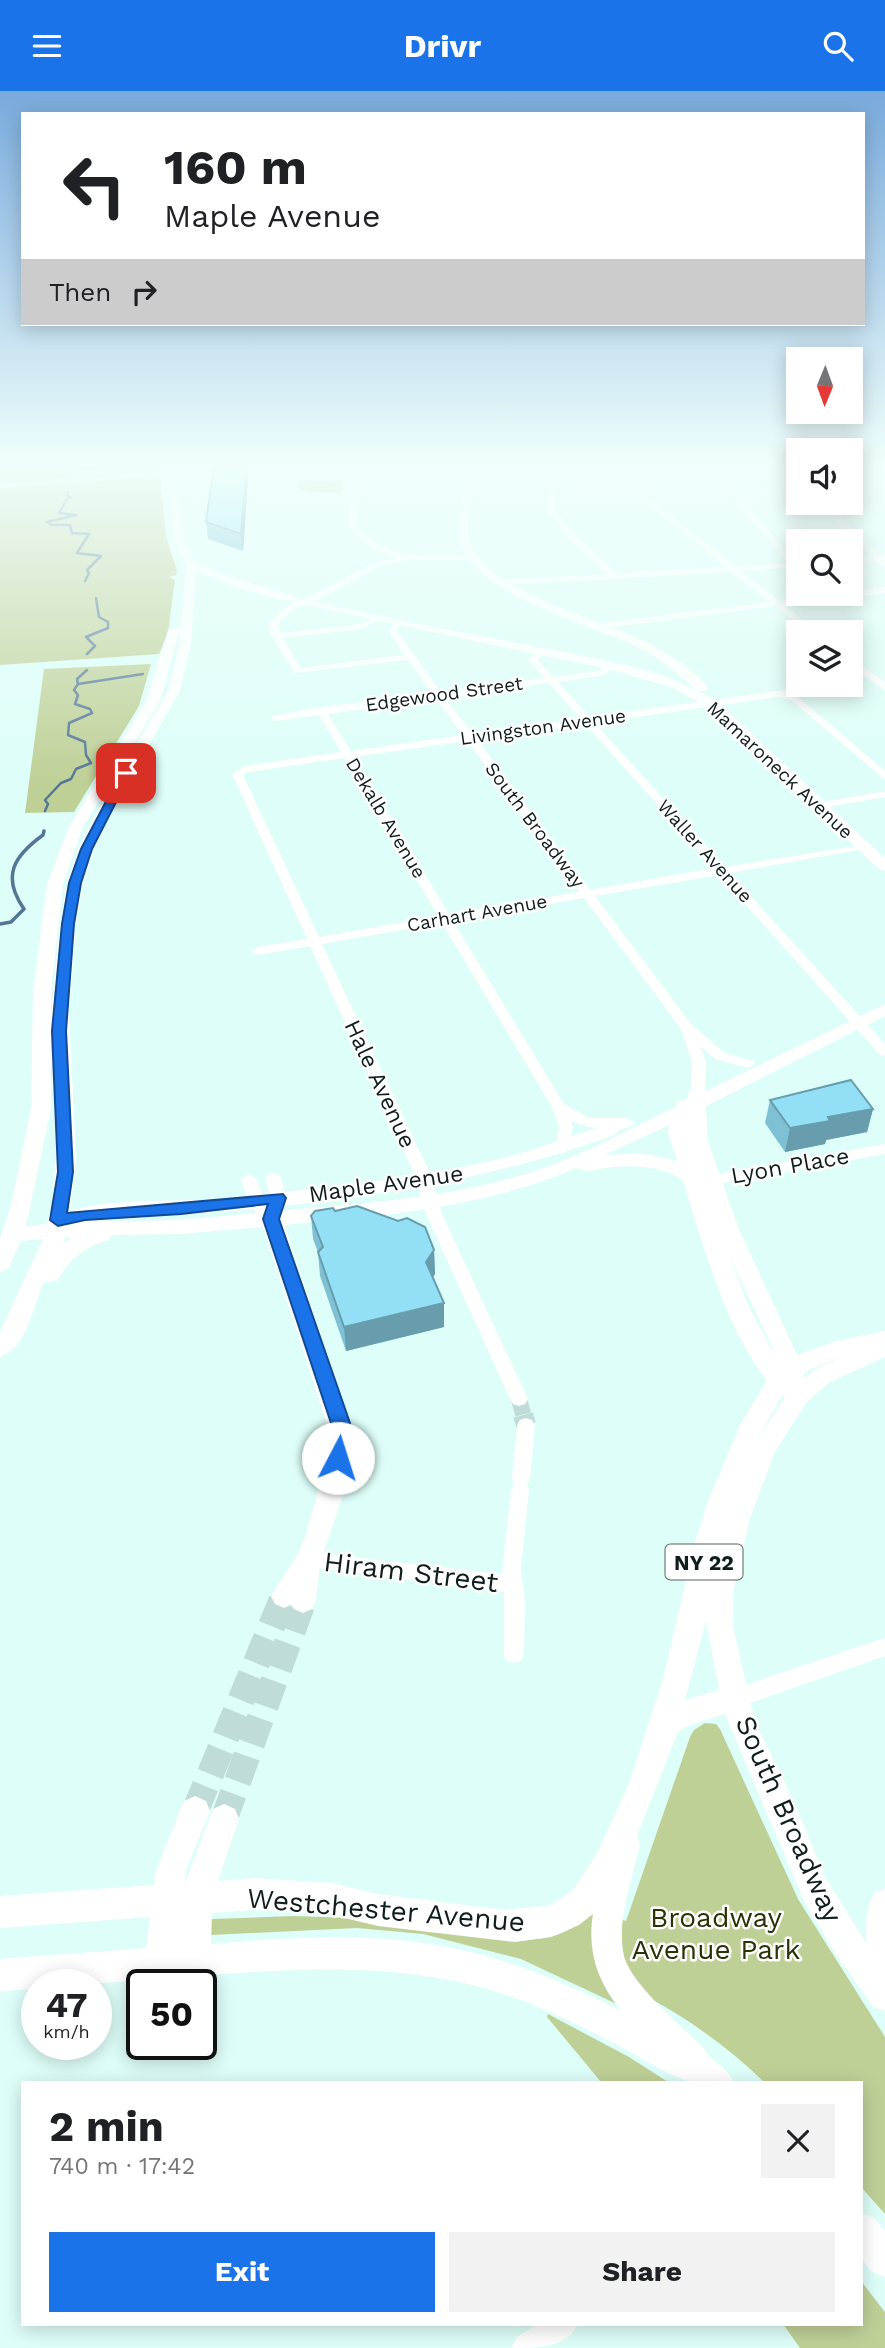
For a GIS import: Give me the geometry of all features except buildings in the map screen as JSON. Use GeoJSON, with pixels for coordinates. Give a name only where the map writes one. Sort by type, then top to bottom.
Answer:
{"type":"FeatureCollection","features":[{"type":"Feature","properties":{"kind":"main road"},"geometry":{"type":"LineString","coordinates":[[0,1264],[13,1234],[41,1108],[42,992],[55,884],[76,827],[153,701],[174,633],[181,571]]}},
{"type":"Feature","properties":{"kind":"main road"},"geometry":{"type":"LineString","coordinates":[[15,1329],[31,1287],[52,1246],[62,1204],[66,1157],[60,1014],[68,924],[75,883],[86,849],[102,817],[174,691],[185,645],[191,571]]}},
{"type":"Feature","properties":{"kind":"main road","name":"Mamaroneck Avenue"},"geometry":{"type":"LineString","coordinates":[[206,571],[231,582],[306,602],[609,666],[681,687],[712,704],[885,866]]}},
{"type":"Feature","properties":{"kind":"main road"},"geometry":{"type":"LineString","coordinates":[[488,571],[501,583],[537,601],[640,643],[702,688],[712,704]]}},
{"type":"Feature","properties":{"kind":"main road"},"geometry":{"type":"LineString","coordinates":[[190,588],[206,582],[231,582]]}},
{"type":"Feature","properties":{"kind":"main road"},"geometry":{"type":"LineString","coordinates":[[671,665],[681,687]]}},
{"type":"Feature","properties":{"kind":"main road","name":"Maple Avenue"},"geometry":{"type":"LineString","coordinates":[[57,1225],[180,1227],[275,1208],[427,1192],[494,1189],[538,1177],[692,1102],[854,1017],[885,996]]}},
{"type":"Feature","properties":{"kind":"main road","name":"Maple Avenue"},"geometry":{"type":"LineString","coordinates":[[427,1192],[487,1170],[562,1149],[692,1102],[748,1064],[854,1017],[885,1009]]}},
{"type":"Feature","properties":{"kind":"main road","name":"South Broadway"},"geometry":{"type":"LineString","coordinates":[[692,1102],[678,1133],[701,1181],[733,1292],[760,1353],[790,1383],[737,1518],[725,1563],[720,1593],[719,1626],[741,1723],[784,1814],[814,1888],[848,1945],[885,1995]]}},
{"type":"Feature","properties":{"kind":"main road"},"geometry":{"type":"LineString","coordinates":[[538,1177],[606,1161],[646,1159],[674,1165],[701,1181]]}},
{"type":"Feature","properties":{"kind":"main road"},"geometry":{"type":"LineString","coordinates":[[256,1201],[275,1208],[341,1430],[330,1495],[294,1598]]}},
{"type":"Feature","properties":{"kind":"main road","name":"Maple Avenue"},"geometry":{"type":"LineString","coordinates":[[13,1234],[57,1225],[85,1215],[256,1201]]}},
{"type":"Feature","properties":{"kind":"main road"},"geometry":{"type":"LineString","coordinates":[[0,1348],[54,1267],[75,1244],[109,1233],[180,1227]]}},
{"type":"Feature","properties":{"kind":"main road"},"geometry":{"type":"LineString","coordinates":[[790,1383],[829,1352],[853,1344],[885,1339]]}},
{"type":"Feature","properties":{"kind":"main road","name":"NY 22"},"geometry":{"type":"LineString","coordinates":[[710,2077],[627,1994],[616,1978],[607,1955],[608,1924],[631,1815],[654,1753],[692,1622],[714,1520],[750,1431],[790,1383],[822,1376],[885,1347]]}},
{"type":"Feature","properties":{"kind":"main road"},"geometry":{"type":"LineString","coordinates":[[654,1753],[668,1723],[676,1716],[736,1698]]}},
{"type":"Feature","properties":{"kind":"main road"},"geometry":{"type":"LineString","coordinates":[[194,1961],[182,1899],[171,1870],[195,1811]]}},
{"type":"Feature","properties":{"kind":"main road","name":"Westchester Avenue"},"geometry":{"type":"LineString","coordinates":[[0,1912],[255,1894],[294,1896],[495,1925],[526,1927],[546,1923],[578,1906],[590,1893],[631,1815]]}},
{"type":"Feature","properties":{"kind":"main road"},"geometry":{"type":"LineString","coordinates":[[160,1962],[182,1899],[224,1819]]}},
{"type":"Feature","properties":{"kind":"main road"},"geometry":{"type":"LineString","coordinates":[[885,1904],[880,1925],[885,1955]]}},
{"type":"Feature","properties":{"kind":"main road","name":"Westchester Avenue"},"geometry":{"type":"LineString","coordinates":[[0,1975],[341,1951],[382,1954],[460,1966],[497,1976],[571,2004],[710,2077]]}},
{"type":"Feature","properties":{"kind":"main road"},"geometry":{"type":"LineString","coordinates":[[863,2233],[885,2259]]}},
{"type":"Feature","properties":{"kind":"street"},"geometry":{"type":"LineString","coordinates":[[365,571],[306,602],[290,607],[276,618],[272,626],[276,636],[298,671],[410,657]]}},
{"type":"Feature","properties":{"kind":"street"},"geometry":{"type":"LineString","coordinates":[[610,571],[614,575]]}},
{"type":"Feature","properties":{"kind":"street"},"geometry":{"type":"LineString","coordinates":[[501,583],[675,571]]}},
{"type":"Feature","properties":{"kind":"street"},"geometry":{"type":"LineString","coordinates":[[735,571],[798,620]]}},
{"type":"Feature","properties":{"kind":"street"},"geometry":{"type":"LineString","coordinates":[[598,626],[885,590]]}},
{"type":"Feature","properties":{"kind":"street"},"geometry":{"type":"LineString","coordinates":[[276,636],[362,626],[380,618]]}},
{"type":"Feature","properties":{"kind":"street","name":"South Broadway"},"geometry":{"type":"LineString","coordinates":[[400,622],[393,631],[410,657],[686,1027],[720,1056],[748,1064]]}},
{"type":"Feature","properties":{"kind":"street","name":"Waller Avenue"},"geometry":{"type":"LineString","coordinates":[[541,651],[533,660],[554,680],[885,1052]]}},
{"type":"Feature","properties":{"kind":"street","name":"Edgewood Street"},"geometry":{"type":"LineString","coordinates":[[276,718],[603,673],[609,666]]}},
{"type":"Feature","properties":{"kind":"street"},"geometry":{"type":"LineString","coordinates":[[863,669],[882,682]]}},
{"type":"Feature","properties":{"kind":"street","name":"Livingston Avenue"},"geometry":{"type":"LineString","coordinates":[[863,683],[882,682]]}},
{"type":"Feature","properties":{"kind":"street","name":"Livingston Avenue"},"geometry":{"type":"LineString","coordinates":[[239,772],[348,754],[786,693]]}},
{"type":"Feature","properties":{"kind":"street"},"geometry":{"type":"LineString","coordinates":[[779,694],[794,698],[885,777]]}},
{"type":"Feature","properties":{"kind":"street","name":"Dekalb Avenue"},"geometry":{"type":"LineString","coordinates":[[321,710],[559,1107],[566,1127],[562,1149]]}},
{"type":"Feature","properties":{"kind":"street","name":"Hale Avenue"},"geometry":{"type":"LineString","coordinates":[[239,772],[240,784],[519,1398]]}},
{"type":"Feature","properties":{"kind":"street"},"geometry":{"type":"LineString","coordinates":[[822,805],[885,795]]}},
{"type":"Feature","properties":{"kind":"street","name":"Carhart Avenue"},"geometry":{"type":"LineString","coordinates":[[257,951],[864,846]]}},
{"type":"Feature","properties":{"kind":"street","name":"South Broadway"},"geometry":{"type":"LineString","coordinates":[[686,1027],[699,1062],[692,1102]]}},
{"type":"Feature","properties":{"kind":"street"},"geometry":{"type":"LineString","coordinates":[[559,1107],[586,1123],[628,1123]]}},
{"type":"Feature","properties":{"kind":"street","name":"Lyon Place"},"geometry":{"type":"LineString","coordinates":[[701,1181],[885,1149]]}},
{"type":"Feature","properties":{"kind":"street"},"geometry":{"type":"LineString","coordinates":[[273,1177],[275,1208]]}},
{"type":"Feature","properties":{"kind":"street"},"geometry":{"type":"LineString","coordinates":[[249,1179],[256,1201]]}},
{"type":"Feature","properties":{"kind":"street"},"geometry":{"type":"LineString","coordinates":[[514,1654],[511,1569],[526,1425]]}},
{"type":"Feature","properties":{"kind":"street","name":"Hiram Street"},"geometry":{"type":"LineString","coordinates":[[309,1560],[513,1584]]}},
{"type":"Feature","properties":{"kind":"street"},"geometry":{"type":"LineString","coordinates":[[736,1698],[885,1647]]}},
{"type":"Feature","properties":{"kind":"street"},"geometry":{"type":"LineString","coordinates":[[526,2348],[561,2326]]}},
{"type":"Feature","properties":{"kind":"green space"},"geometry":{"type":"Polygon","coordinates":[[[0,571],[177,571],[176,575],[169,577],[175,580],[168,633],[159,654],[0,665],[0,571]]]}},
{"type":"Feature","properties":{"kind":"green space"},"geometry":{"type":"Polygon","coordinates":[[[151,664],[139,706],[74,812],[25,813],[44,669],[151,664]]]}},
{"type":"Feature","properties":{"kind":"green space","name":"Broadway Avenue Park"},"geometry":{"type":"Polygon","coordinates":[[[705,1723],[716,1724],[720,1729],[798,1899],[885,2037],[885,2214],[863,2189],[863,2081],[763,2081],[710,2037],[651,1999],[623,2007],[521,1959],[423,1934],[357,1928],[211,1935],[207,1922],[213,1919],[293,1916],[351,1918],[521,1940],[561,1933],[595,1910],[626,1921],[694,1730],[705,1723]]]}},
{"type":"Feature","properties":{"kind":"green space"},"geometry":{"type":"Polygon","coordinates":[[[548,2014],[629,2057],[666,2081],[600,2081],[547,2017],[548,2014]]]}},
{"type":"Feature","properties":{"kind":"green space"},"geometry":{"type":"Polygon","coordinates":[[[863,2284],[885,2312],[885,2348],[800,2348],[784,2326],[863,2326],[863,2284]]]}},
{"type":"Feature","properties":{"kind":"waterway"},"geometry":{"type":"LineString","coordinates":[[85,581],[88,571]]}},
{"type":"Feature","properties":{"kind":"waterway"},"geometry":{"type":"LineString","coordinates":[[87,654],[95,646],[86,637],[108,628],[108,622],[99,617],[96,598]]}},
{"type":"Feature","properties":{"kind":"waterway"},"geometry":{"type":"LineString","coordinates":[[78,684],[77,679],[87,670]]}},
{"type":"Feature","properties":{"kind":"waterway"},"geometry":{"type":"LineString","coordinates":[[78,684],[143,674]]}},
{"type":"Feature","properties":{"kind":"waterway"},"geometry":{"type":"LineString","coordinates":[[45,811],[48,804],[45,800],[61,783],[71,779],[76,769],[91,763],[86,755],[85,742],[68,735],[69,723],[92,713],[90,709],[75,704],[78,695],[74,690],[78,684]]}},
{"type":"Feature","properties":{"kind":"waterway"},"geometry":{"type":"LineString","coordinates":[[0,924],[11,922],[24,909],[13,886],[14,868],[18,859],[44,831]]}},
{"type":"Feature","properties":{"kind":"tunnel"},"geometry":{"type":"LineString","coordinates":[[519,1399],[524,1417]]}},
{"type":"Feature","properties":{"kind":"tunnel"},"geometry":{"type":"LineString","coordinates":[[523,1415],[526,1425]]}},
{"type":"Feature","properties":{"kind":"tunnel"},"geometry":{"type":"LineString","coordinates":[[195,1811],[284,1596]]}},
{"type":"Feature","properties":{"kind":"tunnel"},"geometry":{"type":"LineString","coordinates":[[224,1819],[303,1601]]}},
{"type":"Feature","properties":{"kind":"route"},"geometry":{"type":"LineString","coordinates":[[126,773],[86,849],[75,883],[68,924],[59,1031],[66,1172],[58,1220],[85,1215],[181,1209],[278,1198],[271,1219],[341,1423],[338,1458]]}}]}
